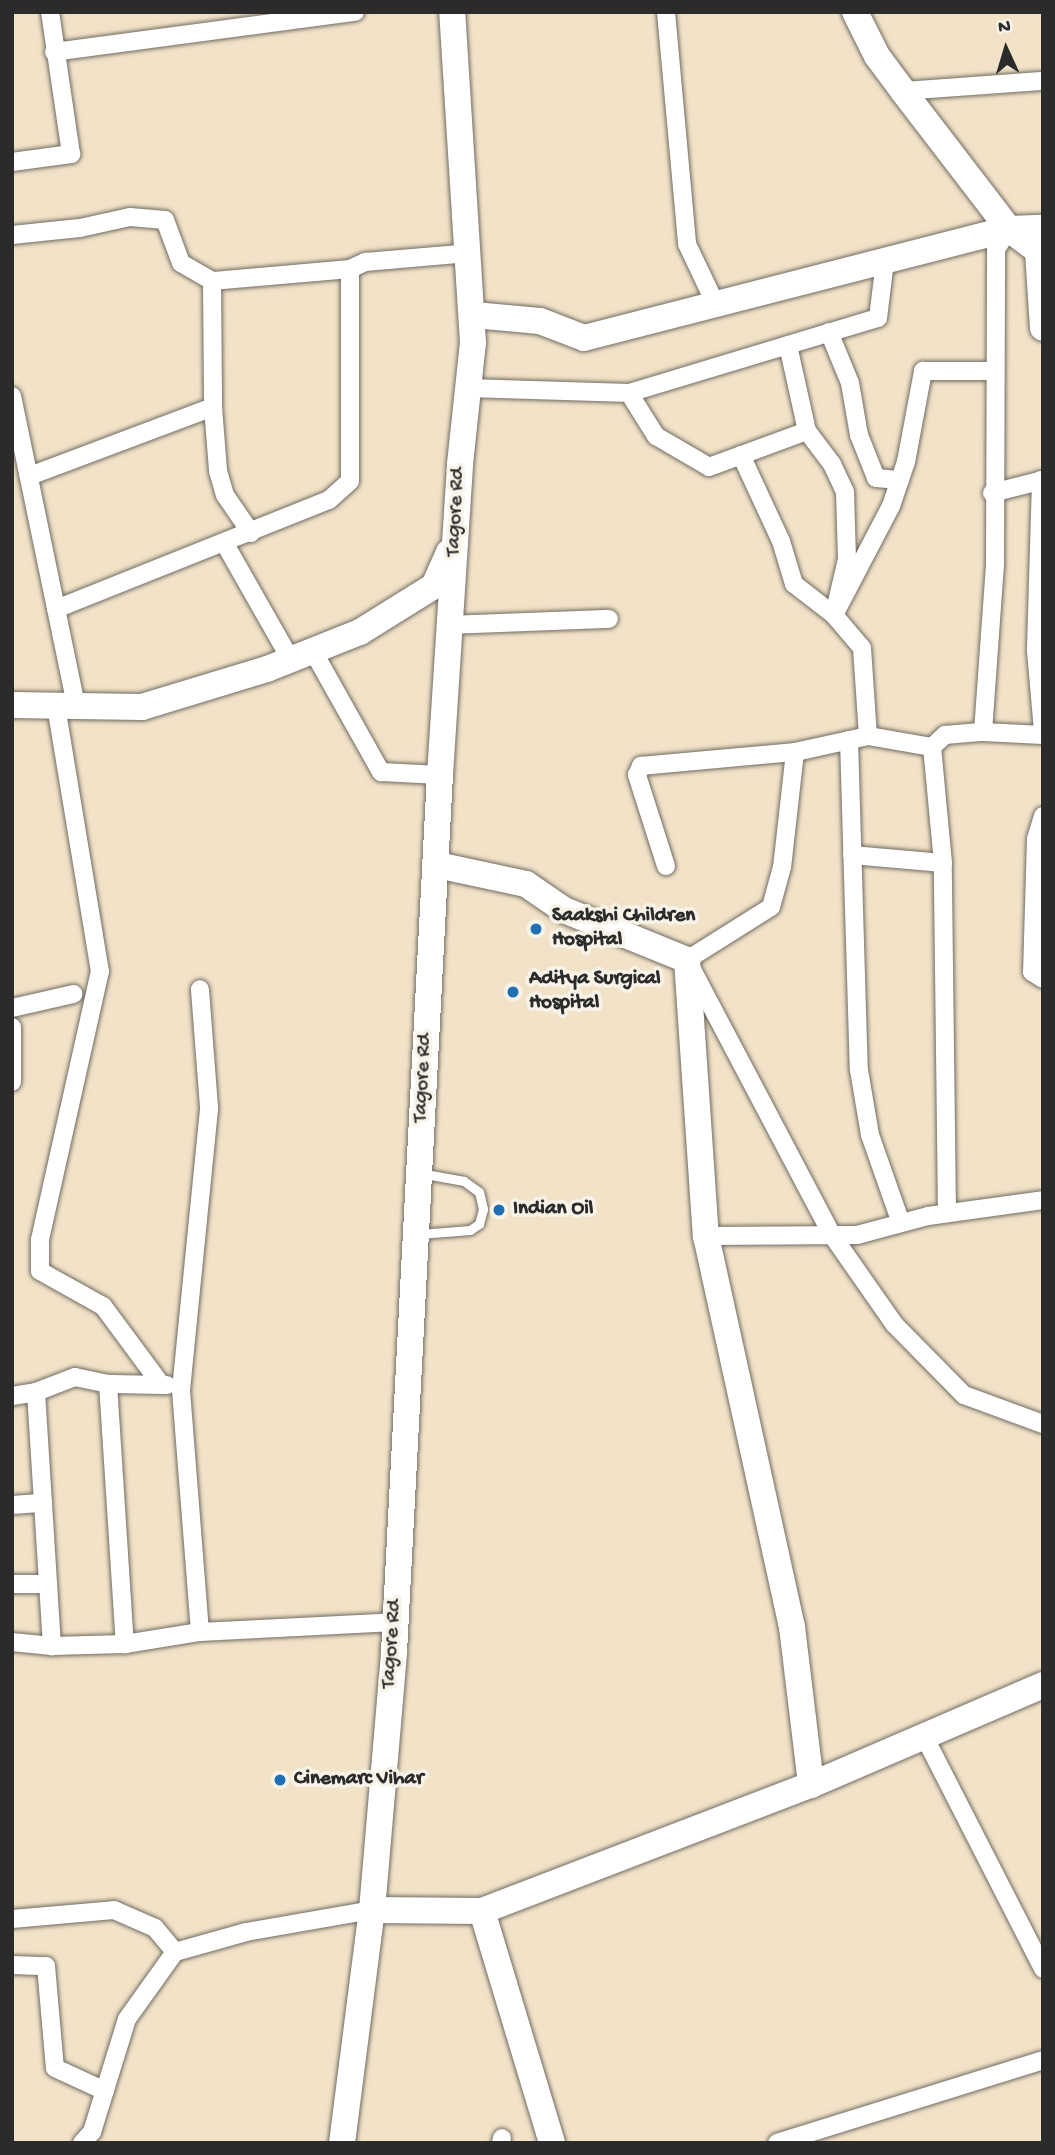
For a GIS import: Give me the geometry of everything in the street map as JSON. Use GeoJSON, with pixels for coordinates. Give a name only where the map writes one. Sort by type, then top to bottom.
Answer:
{"type":"FeatureCollection","features":[{"type":"Feature","properties":{"kind":"street"},"geometry":{"type":"LineString","coordinates":[[12,162],[71,154],[50,12]]}},
{"type":"Feature","properties":{"kind":"street"},"geometry":{"type":"LineString","coordinates":[[54,52],[281,18],[355,12]]}},
{"type":"Feature","properties":{"kind":"street","name":"Tagore Rd"},"geometry":{"type":"LineString","coordinates":[[342,2143],[372,1910],[395,1622],[440,775],[455,538],[474,314],[452,12]]}},
{"type":"Feature","properties":{"kind":"street"},"geometry":{"type":"LineString","coordinates":[[666,12],[687,244],[716,305]]}},
{"type":"Feature","properties":{"kind":"street"},"geometry":{"type":"LineString","coordinates":[[855,12],[877,57],[903,91],[1009,229],[1038,251],[1043,328]]}},
{"type":"Feature","properties":{"kind":"street"},"geometry":{"type":"LineString","coordinates":[[903,91],[1043,81]]}},
{"type":"Feature","properties":{"kind":"street"},"geometry":{"type":"LineString","coordinates":[[12,235],[80,228],[130,217],[164,220],[181,263],[212,281],[350,270],[365,262],[469,253]]}},
{"type":"Feature","properties":{"kind":"street"},"geometry":{"type":"LineString","coordinates":[[474,314],[540,321],[584,338],[1009,229],[1043,228]]}},
{"type":"Feature","properties":{"kind":"street"},"geometry":{"type":"LineString","coordinates":[[983,732],[995,564],[992,494],[996,249],[1009,229]]}},
{"type":"Feature","properties":{"kind":"street"},"geometry":{"type":"LineString","coordinates":[[468,388],[629,393],[788,345],[878,317],[886,261]]}},
{"type":"Feature","properties":{"kind":"street"},"geometry":{"type":"LineString","coordinates":[[56,608],[225,544],[329,500],[350,481],[350,270]]}},
{"type":"Feature","properties":{"kind":"street"},"geometry":{"type":"LineString","coordinates":[[212,281],[213,407],[218,471],[225,495],[251,533]]}},
{"type":"Feature","properties":{"kind":"street"},"geometry":{"type":"LineString","coordinates":[[829,332],[850,383],[859,435],[876,478],[900,480]]}},
{"type":"Feature","properties":{"kind":"street"},"geometry":{"type":"LineString","coordinates":[[788,345],[807,431],[832,464],[845,492],[847,559],[834,615]]}},
{"type":"Feature","properties":{"kind":"street"},"geometry":{"type":"LineString","coordinates":[[834,615],[891,506],[900,480],[923,371],[994,371]]}},
{"type":"Feature","properties":{"kind":"street"},"geometry":{"type":"LineString","coordinates":[[629,393],[656,436],[709,467],[807,431]]}},
{"type":"Feature","properties":{"kind":"street"},"geometry":{"type":"LineString","coordinates":[[12,396],[56,608],[100,971],[40,1240],[40,1271],[56,1283],[103,1306],[160,1383]]}},
{"type":"Feature","properties":{"kind":"street"},"geometry":{"type":"LineString","coordinates":[[29,476],[213,407]]}},
{"type":"Feature","properties":{"kind":"street"},"geometry":{"type":"LineString","coordinates":[[741,455],[782,541],[794,584],[834,615],[862,648],[868,736]]}},
{"type":"Feature","properties":{"kind":"street"},"geometry":{"type":"LineString","coordinates":[[932,747],[945,735],[983,732],[1043,733],[1036,652],[1042,480],[992,494]]}},
{"type":"Feature","properties":{"kind":"street"},"geometry":{"type":"LineString","coordinates":[[12,705],[142,707],[302,655],[360,632],[434,586],[455,538]]}},
{"type":"Feature","properties":{"kind":"street"},"geometry":{"type":"LineString","coordinates":[[225,544],[381,772],[440,775]]}},
{"type":"Feature","properties":{"kind":"street"},"geometry":{"type":"LineString","coordinates":[[450,625],[608,620]]}},
{"type":"Feature","properties":{"kind":"street"},"geometry":{"type":"LineString","coordinates":[[666,866],[637,775],[641,766],[795,752],[868,736],[932,747]]}},
{"type":"Feature","properties":{"kind":"street"},"geometry":{"type":"LineString","coordinates":[[849,740],[859,1070],[870,1135],[901,1223]]}},
{"type":"Feature","properties":{"kind":"street"},"geometry":{"type":"LineString","coordinates":[[932,747],[943,863],[947,1213]]}},
{"type":"Feature","properties":{"kind":"street"},"geometry":{"type":"LineString","coordinates":[[687,960],[771,907],[782,867],[795,752]]}},
{"type":"Feature","properties":{"kind":"street"},"geometry":{"type":"LineString","coordinates":[[1043,816],[1035,839],[1032,972],[1043,979]]}},
{"type":"Feature","properties":{"kind":"street"},"geometry":{"type":"LineString","coordinates":[[852,855],[943,863]]}},
{"type":"Feature","properties":{"kind":"street"},"geometry":{"type":"LineString","coordinates":[[437,865],[526,884],[564,910],[687,960],[832,1235],[894,1324],[964,1395],[1043,1424]]}},
{"type":"Feature","properties":{"kind":"street"},"geometry":{"type":"LineString","coordinates":[[687,960],[706,1236],[792,1628],[811,1785]]}},
{"type":"Feature","properties":{"kind":"street"},"geometry":{"type":"LineString","coordinates":[[200,989],[209,1107],[197,1194],[181,1390],[200,1632]]}},
{"type":"Feature","properties":{"kind":"street"},"geometry":{"type":"LineString","coordinates":[[12,1008],[73,994]]}},
{"type":"Feature","properties":{"kind":"street"},"geometry":{"type":"LineString","coordinates":[[12,1027],[12,1082]]}},
{"type":"Feature","properties":{"kind":"street"},"geometry":{"type":"LineString","coordinates":[[706,1236],[857,1235],[947,1213],[1043,1200]]}},
{"type":"Feature","properties":{"kind":"street"},"geometry":{"type":"LineString","coordinates":[[12,1396],[36,1392],[75,1377],[108,1384],[160,1383],[181,1390]]}},
{"type":"Feature","properties":{"kind":"street"},"geometry":{"type":"LineString","coordinates":[[108,1384],[125,1644]]}},
{"type":"Feature","properties":{"kind":"street"},"geometry":{"type":"LineString","coordinates":[[36,1392],[52,1646]]}},
{"type":"Feature","properties":{"kind":"street"},"geometry":{"type":"LineString","coordinates":[[12,1506],[43,1503]]}},
{"type":"Feature","properties":{"kind":"street"},"geometry":{"type":"LineString","coordinates":[[12,1584],[48,1584]]}},
{"type":"Feature","properties":{"kind":"street"},"geometry":{"type":"LineString","coordinates":[[12,1642],[52,1646],[125,1644],[200,1632],[395,1622]]}},
{"type":"Feature","properties":{"kind":"street"},"geometry":{"type":"LineString","coordinates":[[82,2143],[92,2132],[127,2019],[175,1952],[246,1932],[372,1910],[482,1911],[811,1785],[923,1734],[1043,1685]]}},
{"type":"Feature","properties":{"kind":"street"},"geometry":{"type":"LineString","coordinates":[[923,1734],[1043,1969]]}},
{"type":"Feature","properties":{"kind":"street"},"geometry":{"type":"LineString","coordinates":[[12,1919],[114,1910],[155,1928],[175,1952]]}},
{"type":"Feature","properties":{"kind":"street"},"geometry":{"type":"LineString","coordinates":[[482,1911],[552,2143]]}},
{"type":"Feature","properties":{"kind":"street"},"geometry":{"type":"LineString","coordinates":[[12,1965],[46,1966],[55,2068],[105,2091]]}},
{"type":"Feature","properties":{"kind":"street"},"geometry":{"type":"LineString","coordinates":[[777,2143],[824,2135],[1043,2060]]}},
{"type":"Feature","properties":{"kind":"lane"},"geometry":{"type":"LineString","coordinates":[[415,1234],[470,1230],[479,1224],[483,1209],[479,1192],[464,1181],[419,1173]]}},
{"type":"Feature","properties":{"kind":"place","name":"Saakshi Children Hospital"},"geometry":{"type":"Point","coordinates":[536,929]}},
{"type":"Feature","properties":{"kind":"place","name":"Aditya Surgical Hospital"},"geometry":{"type":"Point","coordinates":[513,992]}},
{"type":"Feature","properties":{"kind":"place","name":"Indian Oil"},"geometry":{"type":"Point","coordinates":[499,1210]}},
{"type":"Feature","properties":{"kind":"place","name":"Cinemarc Vihar"},"geometry":{"type":"Point","coordinates":[280,1780]}}]}
